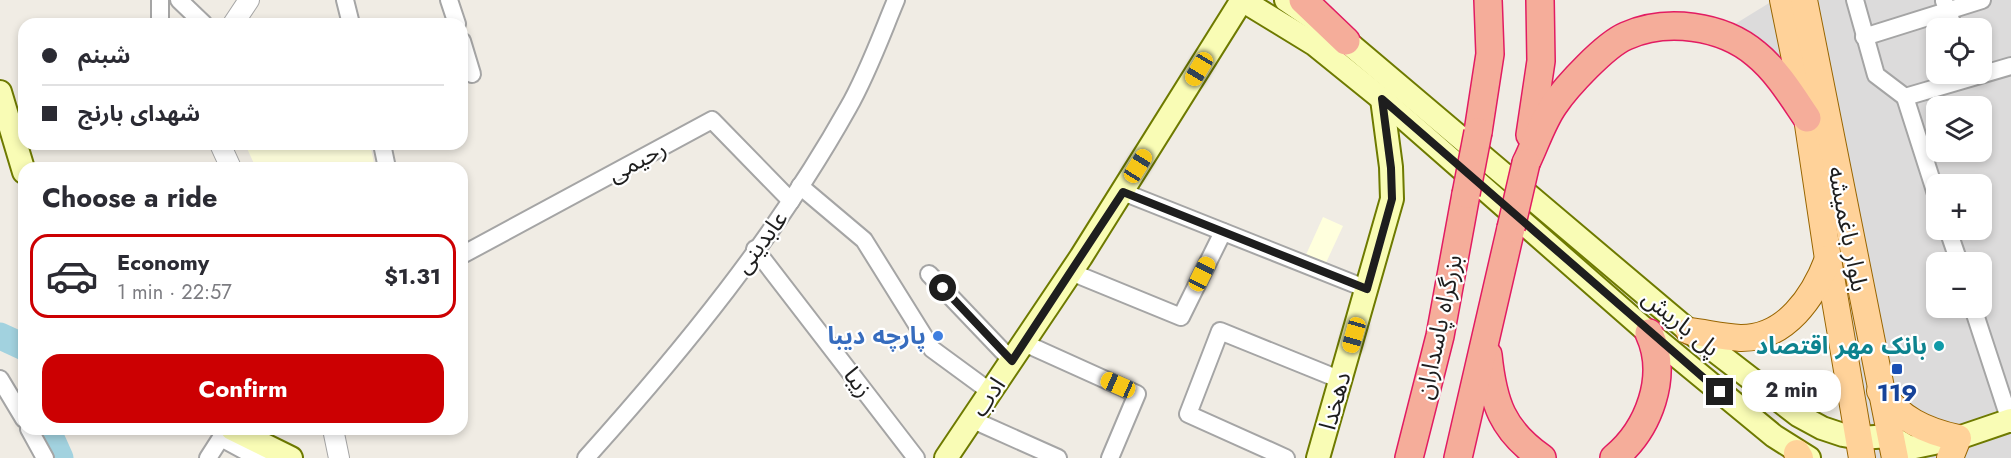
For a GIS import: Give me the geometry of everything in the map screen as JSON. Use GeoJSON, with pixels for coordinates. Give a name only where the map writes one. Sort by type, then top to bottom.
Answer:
{"type":"FeatureCollection","features":[{"type":"Feature","properties":{"kind":"highway"},"geometry":{"type":"LineString","coordinates":[[1303,0],[1346,41]]}},
{"type":"Feature","properties":{"kind":"highway","name":"بزرگراه پاسداران"},"geometry":{"type":"LineString","coordinates":[[1409,458],[1440,336],[1478,132],[1490,54],[1488,0]]}},
{"type":"Feature","properties":{"kind":"highway"},"geometry":{"type":"LineString","coordinates":[[1526,163],[1541,61],[1539,0]]}},
{"type":"Feature","properties":{"kind":"highway"},"geometry":{"type":"LineString","coordinates":[[1526,163],[1553,106],[1590,64],[1625,36],[1663,27],[1694,26],[1724,35],[1755,53],[1779,78],[1807,118]]}},
{"type":"Feature","properties":{"kind":"highway","name":"بزرگراه پاسداران"},"geometry":{"type":"LineString","coordinates":[[1458,458],[1487,342],[1526,163]]}},
{"type":"Feature","properties":{"kind":"highway"},"geometry":{"type":"LineString","coordinates":[[1614,458],[1630,445],[1649,410],[1657,377],[1658,352],[1649,333]]}},
{"type":"Feature","properties":{"kind":"highway"},"geometry":{"type":"LineString","coordinates":[[1487,342],[1492,387],[1502,415],[1520,442],[1542,458]]}},
{"type":"Feature","properties":{"kind":"main road"},"geometry":{"type":"LineString","coordinates":[[1242,0],[1314,44],[1382,99],[1649,333],[1774,436],[1802,456]]}},
{"type":"Feature","properties":{"kind":"main road","name":"ادب"},"geometry":{"type":"LineString","coordinates":[[946,458],[992,393],[1123,192],[1242,0]]}},
{"type":"Feature","properties":{"kind":"main road","name":"پل باریش"},"geometry":{"type":"LineString","coordinates":[[1286,0],[1346,41],[1689,331],[1798,415],[1861,448],[1899,450],[1954,448],[2011,421]]}},
{"type":"Feature","properties":{"kind":"main road","name":"بلوار باغمیشه"},"geometry":{"type":"LineString","coordinates":[[1783,0],[1807,118],[1828,259],[1861,448]]}},
{"type":"Feature","properties":{"kind":"main road","name":"بلوار باغمیشه"},"geometry":{"type":"LineString","coordinates":[[1803,0],[1880,391],[1899,450]]}},
{"type":"Feature","properties":{"kind":"main road"},"geometry":{"type":"LineString","coordinates":[[0,92],[21,162]]}},
{"type":"Feature","properties":{"kind":"main road","name":"دهخدا"},"geometry":{"type":"LineString","coordinates":[[1318,458],[1392,199],[1391,168],[1382,99]]}},
{"type":"Feature","properties":{"kind":"main road"},"geometry":{"type":"LineString","coordinates":[[1689,331],[1742,338],[1768,331],[1786,322],[1805,304],[1818,285],[1828,259]]}},
{"type":"Feature","properties":{"kind":"main road"},"geometry":{"type":"LineString","coordinates":[[1880,391],[1892,408],[1954,448]]}},
{"type":"Feature","properties":{"kind":"main road"},"geometry":{"type":"LineString","coordinates":[[1774,436],[1788,444],[1796,443],[1803,431],[1798,415]]}},
{"type":"Feature","properties":{"kind":"main road"},"geometry":{"type":"LineString","coordinates":[[234,435],[291,458]]}},
{"type":"Feature","properties":{"kind":"street"},"geometry":{"type":"LineString","coordinates":[[160,0],[160,18]]}},
{"type":"Feature","properties":{"kind":"street"},"geometry":{"type":"LineString","coordinates":[[179,0],[198,18]]}},
{"type":"Feature","properties":{"kind":"street"},"geometry":{"type":"LineString","coordinates":[[237,18],[249,0]]}},
{"type":"Feature","properties":{"kind":"street"},"geometry":{"type":"LineString","coordinates":[[345,0],[350,18]]}},
{"type":"Feature","properties":{"kind":"street"},"geometry":{"type":"LineString","coordinates":[[449,0],[455,18]]}},
{"type":"Feature","properties":{"kind":"street","name":"عابدینی"},"geometry":{"type":"LineString","coordinates":[[586,458],[661,375],[791,201],[849,107],[896,0]]}},
{"type":"Feature","properties":{"kind":"street"},"geometry":{"type":"LineString","coordinates":[[1855,0],[1876,75],[1905,97],[1930,174]]}},
{"type":"Feature","properties":{"kind":"street"},"geometry":{"type":"LineString","coordinates":[[1864,37],[1946,5],[1982,0]]}},
{"type":"Feature","properties":{"kind":"street"},"geometry":{"type":"LineString","coordinates":[[468,61],[472,74]]}},
{"type":"Feature","properties":{"kind":"street"},"geometry":{"type":"LineString","coordinates":[[1992,71],[2011,66]]}},
{"type":"Feature","properties":{"kind":"street"},"geometry":{"type":"LineString","coordinates":[[1905,97],[1945,84]]}},
{"type":"Feature","properties":{"kind":"street","name":"رحیمی"},"geometry":{"type":"LineString","coordinates":[[468,252],[712,120],[791,201]]}},
{"type":"Feature","properties":{"kind":"street"},"geometry":{"type":"LineString","coordinates":[[800,186],[864,240],[932,349],[992,393]]}},
{"type":"Feature","properties":{"kind":"street"},"geometry":{"type":"LineString","coordinates":[[1123,192],[1367,289]]}},
{"type":"Feature","properties":{"kind":"street"},"geometry":{"type":"LineString","coordinates":[[1071,272],[1181,317],[1223,232]]}},
{"type":"Feature","properties":{"kind":"street","name":"زیبا"},"geometry":{"type":"LineString","coordinates":[[755,249],[916,458]]}},
{"type":"Feature","properties":{"kind":"street"},"geometry":{"type":"LineString","coordinates":[[929,274],[1018,352],[1137,394],[1110,458]]}},
{"type":"Feature","properties":{"kind":"street"},"geometry":{"type":"LineString","coordinates":[[1976,318],[2011,421]]}},
{"type":"Feature","properties":{"kind":"street"},"geometry":{"type":"LineString","coordinates":[[1286,458],[1188,414],[1220,331],[1341,380]]}},
{"type":"Feature","properties":{"kind":"street"},"geometry":{"type":"LineString","coordinates":[[0,379],[18,409]]}},
{"type":"Feature","properties":{"kind":"street"},"geometry":{"type":"LineString","coordinates":[[973,420],[1058,458]]}},
{"type":"Feature","properties":{"kind":"street"},"geometry":{"type":"LineString","coordinates":[[32,435],[45,458]]}},
{"type":"Feature","properties":{"kind":"street"},"geometry":{"type":"LineString","coordinates":[[208,458],[224,435]]}},
{"type":"Feature","properties":{"kind":"street"},"geometry":{"type":"LineString","coordinates":[[230,435],[258,458]]}},
{"type":"Feature","properties":{"kind":"street"},"geometry":{"type":"LineString","coordinates":[[334,435],[339,458]]}},
{"type":"Feature","properties":{"kind":"shaded area"},"geometry":{"type":"Polygon","coordinates":[[[1774,0],[2011,0],[2011,458],[1874,458],[1800,83],[1727,29],[1774,0]]]}},
{"type":"Feature","properties":{"kind":"shaded area"},"geometry":{"type":"Polygon","coordinates":[[[248,150],[371,150],[374,162],[253,162],[248,150]]]}},
{"type":"Feature","properties":{"kind":"shaded area"},"geometry":{"type":"Polygon","coordinates":[[[1323,217],[1343,226],[1325,265],[1305,257],[1323,217]]]}},
{"type":"Feature","properties":{"kind":"waterway"},"geometry":{"type":"LineString","coordinates":[[0,336],[18,344]]}},
{"type":"Feature","properties":{"kind":"waterway"},"geometry":{"type":"LineString","coordinates":[[50,435],[60,458]]}},
{"type":"Feature","properties":{"kind":"place","name":"پارچه دیبا"},"geometry":{"type":"Point","coordinates":[938,336]}},
{"type":"Feature","properties":{"kind":"place","name":"بانک مهر اقتصاد"},"geometry":{"type":"Point","coordinates":[1939,346]}},
{"type":"Feature","properties":{"kind":"place","name":"119"},"geometry":{"type":"Point","coordinates":[1897,369]}},
{"type":"Feature","properties":{"kind":"route"},"geometry":{"type":"LineString","coordinates":[[943,288],[1012,361],[1123,192],[1367,289],[1392,199],[1391,168],[1382,99],[1649,333],[1720,392]]}}]}
